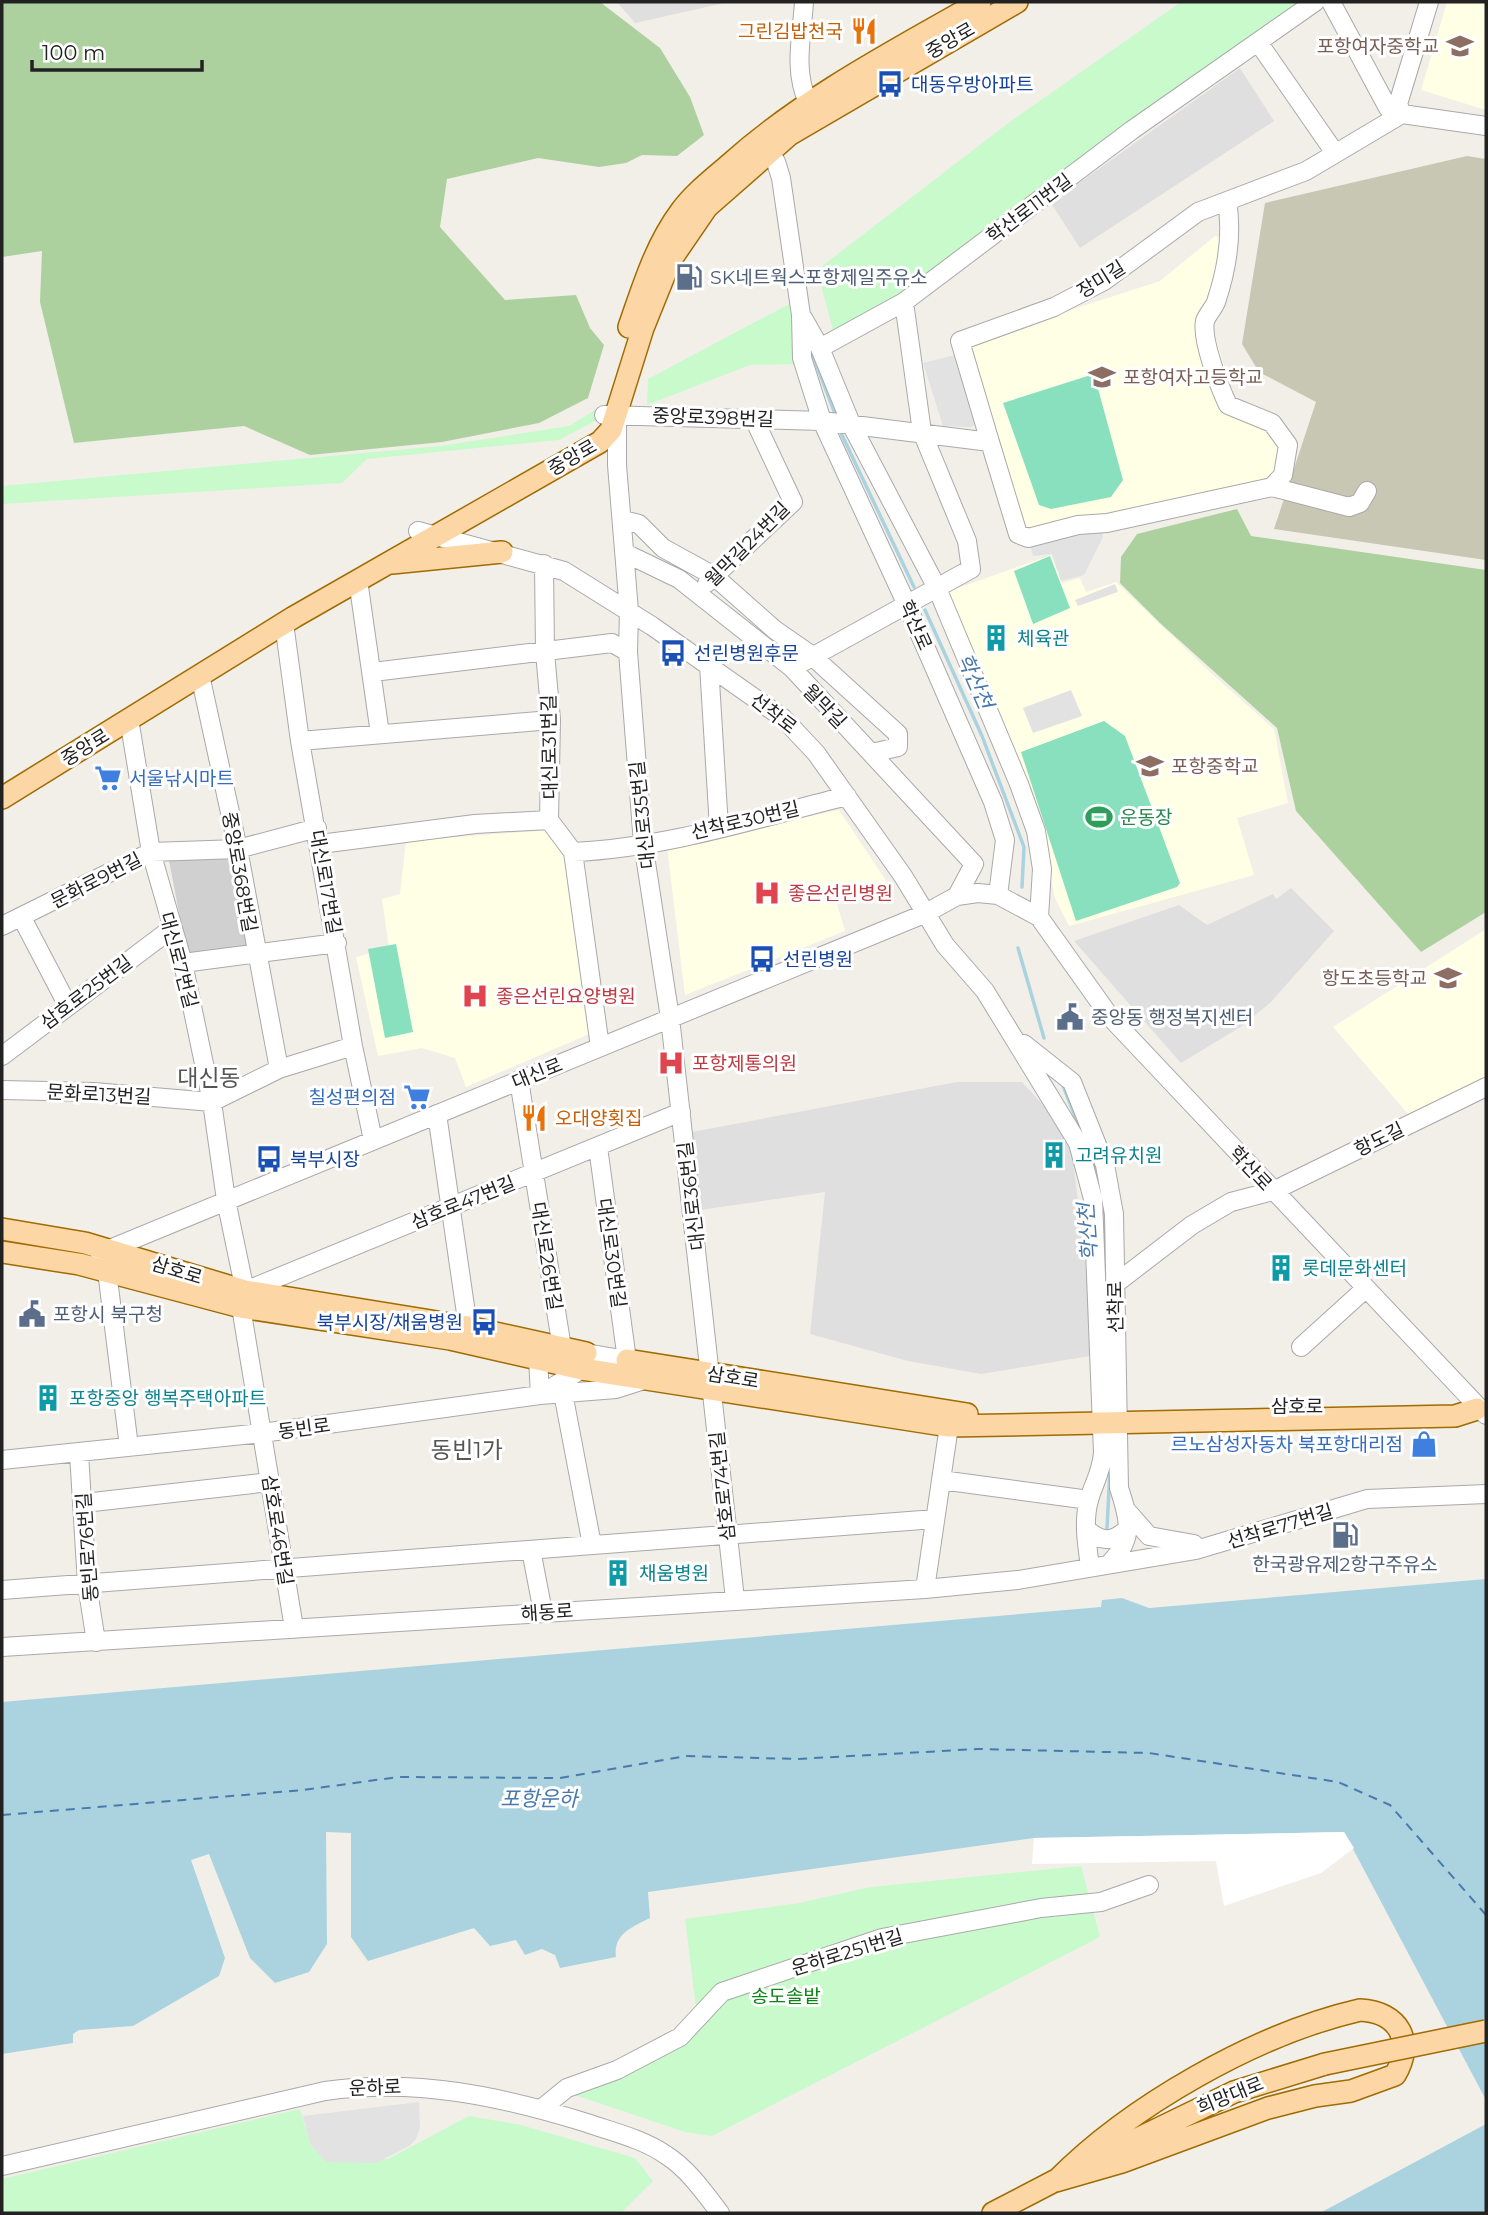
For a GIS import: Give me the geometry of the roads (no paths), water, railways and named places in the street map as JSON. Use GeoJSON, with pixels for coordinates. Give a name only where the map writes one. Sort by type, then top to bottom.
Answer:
{"type":"FeatureCollection","features":[{"type":"Feature","properties":{"kind":"main road","name":"중앙로"},"geometry":{"type":"LineString","coordinates":[[2,785],[585,441],[610,415],[653,258],[688,203],[765,144],[808,102],[980,2]]}},
{"type":"Feature","properties":{"kind":"main road","name":"중앙로"},"geometry":{"type":"LineString","coordinates":[[765,144],[835,107],[1017,2]]}},
{"type":"Feature","properties":{"kind":"main road","name":"중앙로"},"geometry":{"type":"LineString","coordinates":[[2,798],[383,565],[425,533]]}},
{"type":"Feature","properties":{"kind":"main road"},"geometry":{"type":"LineString","coordinates":[[383,565],[502,552]]}},
{"type":"Feature","properties":{"kind":"main road","name":"삼호로"},"geometry":{"type":"LineString","coordinates":[[2,1229],[107,1249],[243,1299],[468,1327],[562,1348],[584,1361]]}},
{"type":"Feature","properties":{"kind":"main road","name":"삼호로"},"geometry":{"type":"LineString","coordinates":[[2,1252],[79,1264],[538,1359],[584,1361],[648,1378],[712,1382],[964,1414],[1108,1416]]}},
{"type":"Feature","properties":{"kind":"main road","name":"삼호로"},"geometry":{"type":"LineString","coordinates":[[627,1360],[712,1382],[950,1426],[1308,1405],[1483,1411]]}},
{"type":"Feature","properties":{"kind":"main road"},"geometry":{"type":"LineString","coordinates":[[1360,2010],[1377,2011],[1386,2015],[1399,2030],[1404,2059],[1395,2075],[1351,2091],[1315,2096],[1268,2108],[1134,2158],[1056,2181],[1111,2131],[1175,2091],[1288,2031],[1360,2010]]}},
{"type":"Feature","properties":{"kind":"main road","name":"희망대로"},"geometry":{"type":"LineString","coordinates":[[993,2213],[1181,2116],[1275,2078],[1382,2051],[1486,2031]]}},
{"type":"Feature","properties":{"kind":"street"},"geometry":{"type":"LineString","coordinates":[[804,2],[799,69],[800,87],[808,102]]}},
{"type":"Feature","properties":{"kind":"street","name":"학산로11번길"},"geometry":{"type":"LineString","coordinates":[[820,348],[904,302],[1132,130],[1315,2]]}},
{"type":"Feature","properties":{"kind":"street"},"geometry":{"type":"LineString","coordinates":[[1331,2],[1388,108],[1402,114],[1486,126]]}},
{"type":"Feature","properties":{"kind":"street"},"geometry":{"type":"LineString","coordinates":[[1402,114],[1398,103],[1429,2]]}},
{"type":"Feature","properties":{"kind":"street"},"geometry":{"type":"LineString","coordinates":[[1258,43],[1335,153]]}},
{"type":"Feature","properties":{"kind":"street","name":"장미길"},"geometry":{"type":"LineString","coordinates":[[990,442],[960,341],[1054,307],[1104,281],[1198,212],[1306,171],[1402,114]]}},
{"type":"Feature","properties":{"kind":"street","name":"학산로"},"geometry":{"type":"LineString","coordinates":[[765,144],[781,178],[801,314],[803,358],[822,421],[907,605],[993,802],[1005,840],[998,895],[1039,917],[1111,1018],[1483,1411]]}},
{"type":"Feature","properties":{"kind":"street"},"geometry":{"type":"LineString","coordinates":[[1227,201],[1231,235],[1221,287],[1205,321],[1207,337],[1217,378],[1228,405],[1272,423],[1288,445],[1283,475],[1272,487]]}},
{"type":"Feature","properties":{"kind":"street"},"geometry":{"type":"LineString","coordinates":[[792,668],[811,655],[971,569],[972,561],[922,432],[904,302]]}},
{"type":"Feature","properties":{"kind":"street","name":"학산로"},"geometry":{"type":"LineString","coordinates":[[801,314],[820,348],[852,426],[937,589],[1036,831],[1042,869],[1039,917]]}},
{"type":"Feature","properties":{"kind":"street","name":"중앙로398번길"},"geometry":{"type":"LineString","coordinates":[[610,415],[822,421]]}},
{"type":"Feature","properties":{"kind":"street","name":"대신로35번길"},"geometry":{"type":"LineString","coordinates":[[610,415],[623,520],[629,611],[628,652],[643,843],[670,1018]]}},
{"type":"Feature","properties":{"kind":"street","name":"월막길24번길"},"geometry":{"type":"LineString","coordinates":[[698,593],[793,502],[754,419]]}},
{"type":"Feature","properties":{"kind":"street"},"geometry":{"type":"LineString","coordinates":[[822,421],[990,442],[1018,534],[1028,538],[1078,525],[1107,523],[1272,487],[1349,507],[1360,503],[1367,492]]}},
{"type":"Feature","properties":{"kind":"street"},"geometry":{"type":"LineString","coordinates":[[623,520],[639,524],[663,548],[714,576],[775,631],[811,655],[898,734],[898,747],[872,752]]}},
{"type":"Feature","properties":{"kind":"street","name":"선착로"},"geometry":{"type":"LineString","coordinates":[[425,533],[565,571],[709,665],[800,732],[847,796],[903,876],[924,914],[985,991],[1078,1143],[1093,1199],[1108,1416],[1119,1488],[1127,1519]]}},
{"type":"Feature","properties":{"kind":"street","name":"월막길"},"geometry":{"type":"LineString","coordinates":[[625,553],[679,579],[792,668],[974,864],[957,896]]}},
{"type":"Feature","properties":{"kind":"street","name":"대신로31번길"},"geometry":{"type":"LineString","coordinates":[[544,564],[545,652],[551,720],[549,820],[573,852],[600,1047]]}},
{"type":"Feature","properties":{"kind":"street"},"geometry":{"type":"LineString","coordinates":[[358,580],[380,734]]}},
{"type":"Feature","properties":{"kind":"street","name":"대신로17번길"},"geometry":{"type":"LineString","coordinates":[[284,624],[300,741],[353,1046],[373,1140]]}},
{"type":"Feature","properties":{"kind":"street"},"geometry":{"type":"LineString","coordinates":[[373,672],[612,643],[628,652]]}},
{"type":"Feature","properties":{"kind":"street"},"geometry":{"type":"LineString","coordinates":[[709,665],[719,828]]}},
{"type":"Feature","properties":{"kind":"street","name":"중앙로368번길"},"geometry":{"type":"LineString","coordinates":[[200,675],[279,1069]]}},
{"type":"Feature","properties":{"kind":"street","name":"대신로7번길"},"geometry":{"type":"LineString","coordinates":[[129,719],[151,852],[183,963],[212,1102],[243,1299]]}},
{"type":"Feature","properties":{"kind":"street"},"geometry":{"type":"LineString","coordinates":[[300,741],[551,720]]}},
{"type":"Feature","properties":{"kind":"street","name":"선착로30번길"},"geometry":{"type":"LineString","coordinates":[[573,852],[608,850],[719,828],[847,796]]}},
{"type":"Feature","properties":{"kind":"street","name":"문화로9번길"},"geometry":{"type":"LineString","coordinates":[[2,926],[151,852],[237,849],[318,836],[549,820]]}},
{"type":"Feature","properties":{"kind":"street","name":"대신로"},"geometry":{"type":"LineString","coordinates":[[79,1264],[107,1249],[924,914],[957,896],[998,895]]}},
{"type":"Feature","properties":{"kind":"street"},"geometry":{"type":"LineString","coordinates":[[22,918],[67,1004]]}},
{"type":"Feature","properties":{"kind":"street","name":"삼호로25번길"},"geometry":{"type":"LineString","coordinates":[[4,1049],[172,929]]}},
{"type":"Feature","properties":{"kind":"street"},"geometry":{"type":"LineString","coordinates":[[183,963],[337,943]]}},
{"type":"Feature","properties":{"kind":"street","name":"대신로36번길"},"geometry":{"type":"LineString","coordinates":[[670,1018],[712,1382]]}},
{"type":"Feature","properties":{"kind":"street","name":"선착로"},"geometry":{"type":"LineString","coordinates":[[1015,1038],[1072,1082],[1105,1165],[1114,1214],[1115,1284],[1108,1416],[1100,1476],[1089,1500],[1086,1528],[1090,1566]]}},
{"type":"Feature","properties":{"kind":"street"},"geometry":{"type":"LineString","coordinates":[[212,1102],[279,1069],[353,1046]]}},
{"type":"Feature","properties":{"kind":"street","name":"대신로26번길"},"geometry":{"type":"LineString","coordinates":[[519,1080],[562,1348]]}},
{"type":"Feature","properties":{"kind":"street","name":"항도길"},"geometry":{"type":"LineString","coordinates":[[1115,1284],[1192,1225],[1231,1202],[1273,1191],[1486,1087]]}},
{"type":"Feature","properties":{"kind":"street","name":"문화로13번길"},"geometry":{"type":"LineString","coordinates":[[2,1090],[94,1092],[212,1102]]}},
{"type":"Feature","properties":{"kind":"street","name":"삼호로47번길"},"geometry":{"type":"LineString","coordinates":[[243,1299],[451,1207],[681,1112]]}},
{"type":"Feature","properties":{"kind":"street"},"geometry":{"type":"LineString","coordinates":[[438,1114],[468,1327]]}},
{"type":"Feature","properties":{"kind":"street","name":"대신로30번길"},"geometry":{"type":"LineString","coordinates":[[598,1147],[627,1360]]}},
{"type":"Feature","properties":{"kind":"street"},"geometry":{"type":"LineString","coordinates":[[107,1271],[129,1447]]}},
{"type":"Feature","properties":{"kind":"street"},"geometry":{"type":"LineString","coordinates":[[1301,1347],[1365,1289]]}},
{"type":"Feature","properties":{"kind":"street","name":"삼호로46번길"},"geometry":{"type":"LineString","coordinates":[[243,1299],[294,1628]]}},
{"type":"Feature","properties":{"kind":"street"},"geometry":{"type":"LineString","coordinates":[[538,1359],[540,1395],[616,1389],[648,1378]]}},
{"type":"Feature","properties":{"kind":"street","name":"삼호로"},"geometry":{"type":"LineString","coordinates":[[584,1361],[627,1360]]}},
{"type":"Feature","properties":{"kind":"street","name":"동빈로"},"geometry":{"type":"LineString","coordinates":[[2,1460],[262,1433],[540,1395],[584,1361]]}},
{"type":"Feature","properties":{"kind":"street","name":"삼호로74번길"},"geometry":{"type":"LineString","coordinates":[[712,1382],[726,1535],[735,1599]]}},
{"type":"Feature","properties":{"kind":"street"},"geometry":{"type":"LineString","coordinates":[[564,1393],[592,1545]]}},
{"type":"Feature","properties":{"kind":"street"},"geometry":{"type":"LineString","coordinates":[[925,1589],[950,1426]]}},
{"type":"Feature","properties":{"kind":"street","name":"동빈로76번길"},"geometry":{"type":"LineString","coordinates":[[79,1453],[87,1584],[96,1642]]}},
{"type":"Feature","properties":{"kind":"street"},"geometry":{"type":"LineString","coordinates":[[941,1480],[1089,1500]]}},
{"type":"Feature","properties":{"kind":"street"},"geometry":{"type":"LineString","coordinates":[[84,1503],[270,1482]]}},
{"type":"Feature","properties":{"kind":"street","name":"선착로77번길"},"geometry":{"type":"LineString","coordinates":[[1090,1566],[1212,1546],[1367,1499],[1481,1492]]}},
{"type":"Feature","properties":{"kind":"street"},"geometry":{"type":"LineString","coordinates":[[2,1590],[935,1519]]}},
{"type":"Feature","properties":{"kind":"street"},"geometry":{"type":"LineString","coordinates":[[1086,1528],[1094,1536],[1110,1540],[1127,1519]]}},
{"type":"Feature","properties":{"kind":"street"},"geometry":{"type":"LineString","coordinates":[[1127,1519],[1149,1536],[1212,1546]]}},
{"type":"Feature","properties":{"kind":"street"},"geometry":{"type":"LineString","coordinates":[[1110,1563],[1126,1543],[1127,1519]]}},
{"type":"Feature","properties":{"kind":"street"},"geometry":{"type":"LineString","coordinates":[[531,1550],[543,1612]]}},
{"type":"Feature","properties":{"kind":"street","name":"해동로"},"geometry":{"type":"LineString","coordinates":[[2,1647],[925,1589],[1018,1580],[1090,1566]]}},
{"type":"Feature","properties":{"kind":"street","name":"운하로251번길"},"geometry":{"type":"LineString","coordinates":[[541,2109],[567,2088],[617,2070],[680,2037],[722,1992],[881,1938],[1041,1908],[1101,1902],[1149,1885]]}},
{"type":"Feature","properties":{"kind":"street","name":"운하로"},"geometry":{"type":"LineString","coordinates":[[2,2166],[315,2093],[359,2086],[447,2088],[541,2109],[626,2136],[665,2154],[687,2173],[720,2213]]}},
{"type":"Feature","properties":{"kind":"water","name":"포항운하"},"geometry":{"type":"Polygon","coordinates":[[[1486,1579],[1486,2100],[1344,1832],[1034,1838],[648,1892],[650,1918],[625,1932],[618,1942],[616,1957],[560,1968],[555,1955],[542,1949],[525,1955],[516,1940],[490,1946],[474,1928],[368,1961],[351,1937],[351,1833],[326,1832],[327,1944],[309,1972],[275,1983],[250,1958],[209,1854],[191,1860],[225,1958],[219,1976],[133,2026],[79,2030],[73,2034],[73,2043],[2,2054],[2,1702],[1101,1607],[1102,1600],[1122,1598],[1149,1608],[1486,1579]]]}},
{"type":"Feature","properties":{"kind":"water"},"geometry":{"type":"Polygon","coordinates":[[[1486,2124],[1486,2213],[1320,2213],[1486,2124]]]}},
{"type":"Feature","properties":{"kind":"waterway"},"geometry":{"type":"LineString","coordinates":[[810,348],[835,414]]}},
{"type":"Feature","properties":{"kind":"waterway","name":"학산천"},"geometry":{"type":"LineString","coordinates":[[841,433],[914,587]]}},
{"type":"Feature","properties":{"kind":"waterway","name":"학산천"},"geometry":{"type":"LineString","coordinates":[[925,610],[982,736],[1024,847],[1022,887]]}},
{"type":"Feature","properties":{"kind":"waterway","name":"학산천"},"geometry":{"type":"LineString","coordinates":[[1018,948],[1044,1038]]}},
{"type":"Feature","properties":{"kind":"waterway","name":"학산천"},"geometry":{"type":"LineString","coordinates":[[1062,1083],[1083,1136]]}},
{"type":"Feature","properties":{"kind":"waterway","name":"학산천"},"geometry":{"type":"LineString","coordinates":[[1089,1150],[1099,1183],[1106,1231]]}},
{"type":"Feature","properties":{"kind":"waterway","name":"학산천"},"geometry":{"type":"LineString","coordinates":[[1107,1294],[1107,1332]]}},
{"type":"Feature","properties":{"kind":"waterway","name":"학산천"},"geometry":{"type":"LineString","coordinates":[[1107,1528],[1110,1470]]}},
{"type":"Feature","properties":{"kind":"place","name":"그린김밥천국"},"geometry":{"type":"Point","coordinates":[864,31]}},
{"type":"Feature","properties":{"kind":"place","name":"포항여자중학교"},"geometry":{"type":"Point","coordinates":[1460,46]}},
{"type":"Feature","properties":{"kind":"place","name":"대동우방아파트"},"geometry":{"type":"Point","coordinates":[890,84]}},
{"type":"Feature","properties":{"kind":"place","name":"SK네트웍스포항제일주유소"},"geometry":{"type":"Point","coordinates":[689,277]}},
{"type":"Feature","properties":{"kind":"place","name":"포항여자고등학교"},"geometry":{"type":"Point","coordinates":[1102,377]}},
{"type":"Feature","properties":{"kind":"place","name":"체육관"},"geometry":{"type":"Point","coordinates":[996,638]}},
{"type":"Feature","properties":{"kind":"place","name":"선린병원후문"},"geometry":{"type":"Point","coordinates":[673,653]}},
{"type":"Feature","properties":{"kind":"place","name":"포항중학교"},"geometry":{"type":"Point","coordinates":[1150,766]}},
{"type":"Feature","properties":{"kind":"place","name":"서울낚시마트"},"geometry":{"type":"Point","coordinates":[108,778]}},
{"type":"Feature","properties":{"kind":"place","name":"운동장"},"geometry":{"type":"Point","coordinates":[1099,817]}},
{"type":"Feature","properties":{"kind":"place","name":"좋은선린병원"},"geometry":{"type":"Point","coordinates":[767,893]}},
{"type":"Feature","properties":{"kind":"place","name":"선린병원"},"geometry":{"type":"Point","coordinates":[762,959]}},
{"type":"Feature","properties":{"kind":"place","name":"항도초등학교"},"geometry":{"type":"Point","coordinates":[1448,978]}},
{"type":"Feature","properties":{"kind":"place","name":"좋은선린요양병원"},"geometry":{"type":"Point","coordinates":[475,996]}},
{"type":"Feature","properties":{"kind":"place","name":"중앙동 행정복지센터"},"geometry":{"type":"Point","coordinates":[1070,1017]}},
{"type":"Feature","properties":{"kind":"place","name":"포항제통의원"},"geometry":{"type":"Point","coordinates":[671,1063]}},
{"type":"Feature","properties":{"kind":"place","name":"칠성편의점"},"geometry":{"type":"Point","coordinates":[417,1097]}},
{"type":"Feature","properties":{"kind":"place","name":"오대양횟집"},"geometry":{"type":"Point","coordinates":[534,1118]}},
{"type":"Feature","properties":{"kind":"place","name":"고려유치원"},"geometry":{"type":"Point","coordinates":[1054,1155]}},
{"type":"Feature","properties":{"kind":"place","name":"북부시장"},"geometry":{"type":"Point","coordinates":[269,1159]}},
{"type":"Feature","properties":{"kind":"place","name":"롯데문화센터"},"geometry":{"type":"Point","coordinates":[1281,1268]}},
{"type":"Feature","properties":{"kind":"place","name":"포항시 북구청"},"geometry":{"type":"Point","coordinates":[32,1314]}},
{"type":"Feature","properties":{"kind":"place","name":"북부시장/채움병원"},"geometry":{"type":"Point","coordinates":[484,1322]}},
{"type":"Feature","properties":{"kind":"place","name":"포항중앙 행복주택아파트"},"geometry":{"type":"Point","coordinates":[48,1398]}},
{"type":"Feature","properties":{"kind":"place","name":"르노삼성자동차 북포항대리점"},"geometry":{"type":"Point","coordinates":[1424,1444]}},
{"type":"Feature","properties":{"kind":"place","name":"한국광유제2항구주유소"},"geometry":{"type":"Point","coordinates":[1345,1535]}},
{"type":"Feature","properties":{"kind":"place","name":"채움병원"},"geometry":{"type":"Point","coordinates":[618,1573]}},
{"type":"Feature","properties":{"kind":"district","name":"대신동"},"geometry":{"type":"Point","coordinates":[209,1078]}},
{"type":"Feature","properties":{"kind":"district","name":"동빈1가"},"geometry":{"type":"Point","coordinates":[467,1450]}},
{"type":"Feature","properties":{"kind":"park label","name":"송도솔밭"},"geometry":{"type":"Point","coordinates":[786,1996]}}]}
